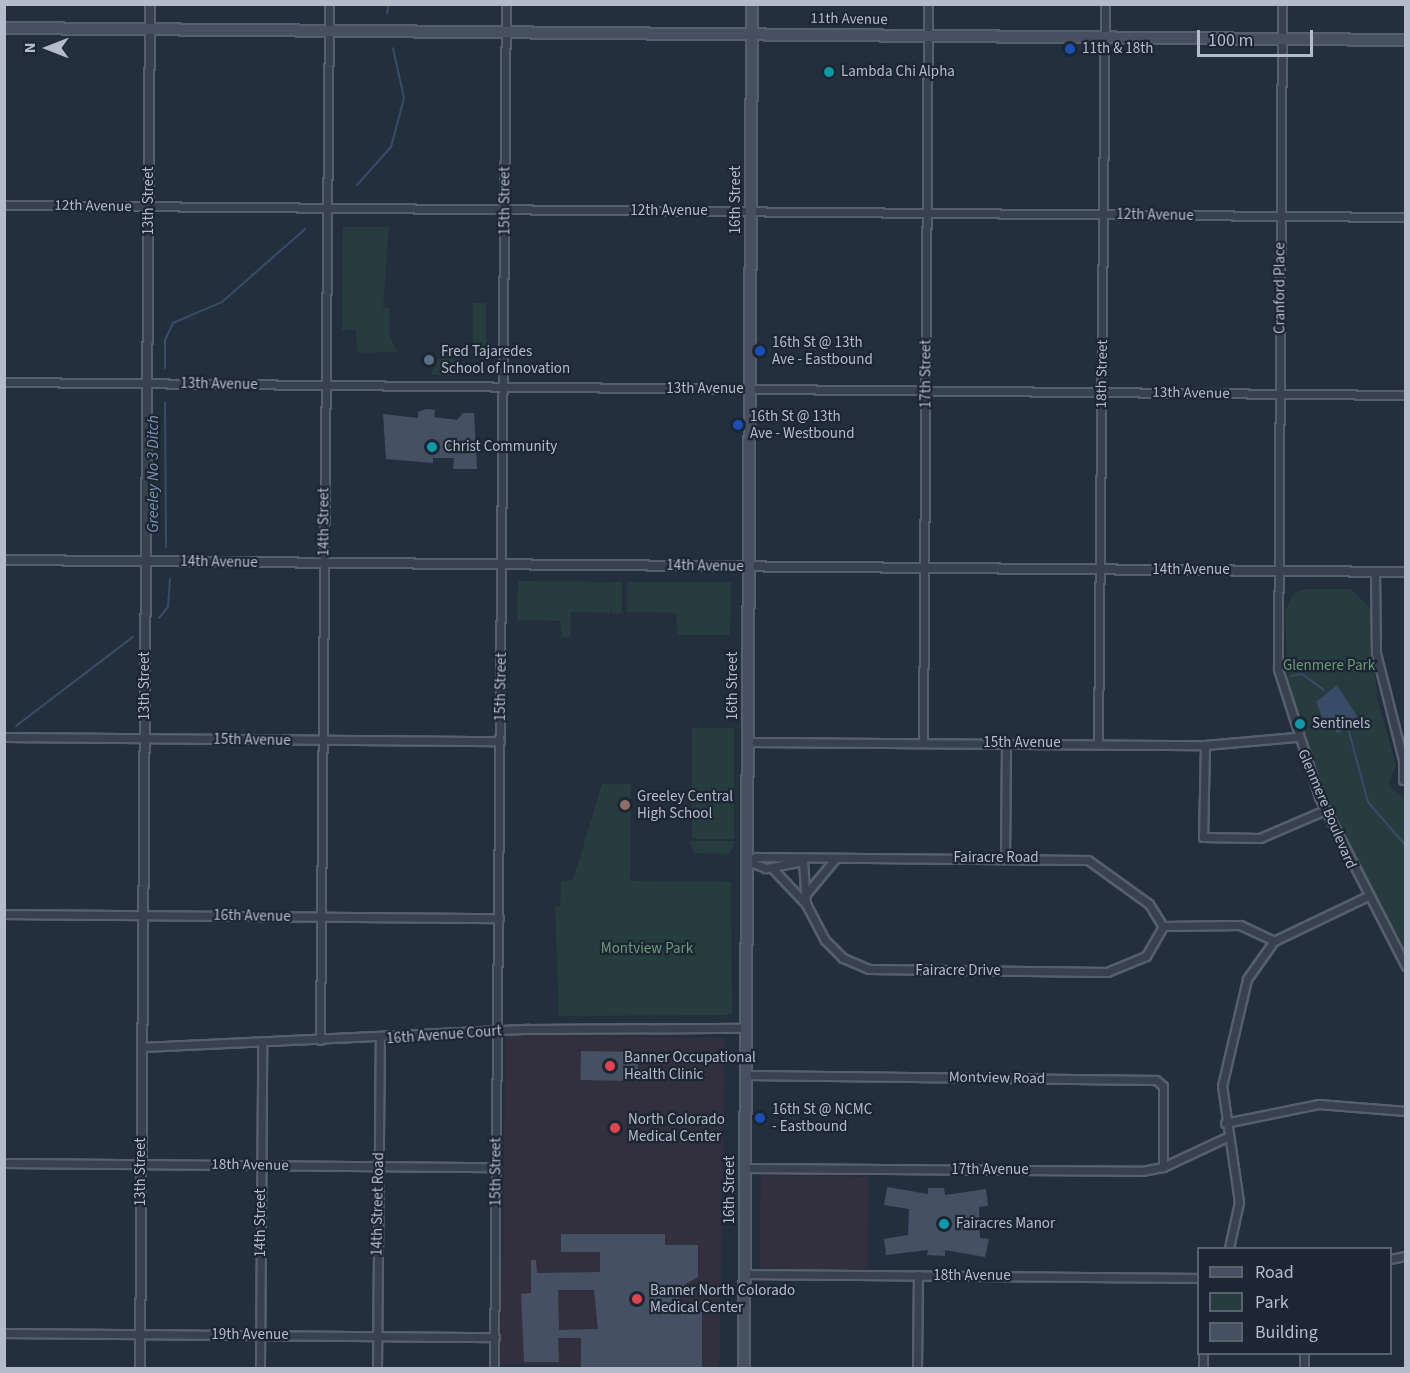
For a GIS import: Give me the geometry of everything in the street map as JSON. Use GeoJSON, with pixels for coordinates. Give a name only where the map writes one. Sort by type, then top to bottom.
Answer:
{"type":"FeatureCollection","features":[{"type":"Feature","properties":{"kind":"main road","name":"16th Street"},"geometry":{"type":"LineString","coordinates":[[744,1368],[752,4]]}},
{"type":"Feature","properties":{"kind":"main road","name":"11th Avenue"},"geometry":{"type":"LineString","coordinates":[[4,28],[752,32],[1406,40]]}},
{"type":"Feature","properties":{"kind":"street","name":"13th Street"},"geometry":{"type":"LineString","coordinates":[[140,1368],[150,4]]}},
{"type":"Feature","properties":{"kind":"street","name":"14th Street"},"geometry":{"type":"LineString","coordinates":[[320,1040],[329,4]]}},
{"type":"Feature","properties":{"kind":"street","name":"15th Street"},"geometry":{"type":"LineString","coordinates":[[494,1368],[500,918],[506,4]]}},
{"type":"Feature","properties":{"kind":"street","name":"17th Street"},"geometry":{"type":"LineString","coordinates":[[923,743],[928,4]]}},
{"type":"Feature","properties":{"kind":"street","name":"18th Street"},"geometry":{"type":"LineString","coordinates":[[1098,744],[1105,4]]}},
{"type":"Feature","properties":{"kind":"street","name":"Cranford Place"},"geometry":{"type":"LineString","coordinates":[[1276,571],[1282,4]]}},
{"type":"Feature","properties":{"kind":"street","name":"12th Avenue"},"geometry":{"type":"LineString","coordinates":[[4,205],[1406,217]]}},
{"type":"Feature","properties":{"kind":"street","name":"13th Avenue"},"geometry":{"type":"LineString","coordinates":[[4,382],[1406,395]]}},
{"type":"Feature","properties":{"kind":"street","name":"14th Avenue"},"geometry":{"type":"LineString","coordinates":[[4,560],[1406,572]]}},
{"type":"Feature","properties":{"kind":"street","name":"Glenmere Boulevard"},"geometry":{"type":"LineString","coordinates":[[1276,571],[1278,669],[1296,737],[1324,810],[1366,897],[1406,966]]}},
{"type":"Feature","properties":{"kind":"street"},"geometry":{"type":"LineString","coordinates":[[1375,572],[1377,664],[1403,759],[1403,780]]}},
{"type":"Feature","properties":{"kind":"street","name":"15th Avenue"},"geometry":{"type":"LineString","coordinates":[[4,737],[500,741]]}},
{"type":"Feature","properties":{"kind":"street","name":"15th Avenue"},"geometry":{"type":"LineString","coordinates":[[748,742],[1205,745],[1296,737]]}},
{"type":"Feature","properties":{"kind":"street"},"geometry":{"type":"LineString","coordinates":[[1005,858],[1006,743]]}},
{"type":"Feature","properties":{"kind":"street"},"geometry":{"type":"LineString","coordinates":[[1205,745],[1203,837],[1260,838],[1324,810]]}},
{"type":"Feature","properties":{"kind":"street","name":"Fairacre Road"},"geometry":{"type":"LineString","coordinates":[[747,861],[1005,858],[1099,864],[1149,904],[1163,926]]}},
{"type":"Feature","properties":{"kind":"street"},"geometry":{"type":"LineString","coordinates":[[806,894],[835,859]]}},
{"type":"Feature","properties":{"kind":"street","name":"Fairacre Road"},"geometry":{"type":"LineString","coordinates":[[747,861],[754,868],[772,868],[803,861]]}},
{"type":"Feature","properties":{"kind":"street","name":"Fairacre Drive"},"geometry":{"type":"LineString","coordinates":[[803,861],[806,904],[825,940],[843,958],[885,970],[1107,972],[1146,956],[1163,926]]}},
{"type":"Feature","properties":{"kind":"street"},"geometry":{"type":"LineString","coordinates":[[772,868],[806,904]]}},
{"type":"Feature","properties":{"kind":"street"},"geometry":{"type":"LineString","coordinates":[[1229,1247],[1239,1202],[1227,1137],[1222,1086],[1239,1003],[1254,965],[1274,941],[1366,897]]}},
{"type":"Feature","properties":{"kind":"street","name":"16th Avenue"},"geometry":{"type":"LineString","coordinates":[[4,914],[500,918]]}},
{"type":"Feature","properties":{"kind":"street"},"geometry":{"type":"LineString","coordinates":[[1163,926],[1240,925],[1274,941]]}},
{"type":"Feature","properties":{"kind":"street","name":"16th Avenue Court"},"geometry":{"type":"LineString","coordinates":[[142,1047],[262,1041],[380,1040],[499,1031],[746,1028]]}},
{"type":"Feature","properties":{"kind":"street","name":"14th Street Road"},"geometry":{"type":"LineString","coordinates":[[377,1368],[380,1040]]}},
{"type":"Feature","properties":{"kind":"street","name":"14th Street"},"geometry":{"type":"LineString","coordinates":[[260,1368],[262,1041]]}},
{"type":"Feature","properties":{"kind":"street","name":"Montview Road"},"geometry":{"type":"LineString","coordinates":[[746,1076],[1156,1080],[1163,1086],[1163,1167]]}},
{"type":"Feature","properties":{"kind":"street"},"geometry":{"type":"LineString","coordinates":[[1225,1123],[1318,1104],[1406,1111]]}},
{"type":"Feature","properties":{"kind":"street","name":"17th Avenue"},"geometry":{"type":"LineString","coordinates":[[746,1168],[1163,1167],[1227,1137]]}},
{"type":"Feature","properties":{"kind":"street","name":"18th Avenue"},"geometry":{"type":"LineString","coordinates":[[4,1163],[496,1167]]}},
{"type":"Feature","properties":{"kind":"street","name":"18th Avenue"},"geometry":{"type":"LineString","coordinates":[[745,1274],[1197,1278]]}},
{"type":"Feature","properties":{"kind":"street"},"geometry":{"type":"LineString","coordinates":[[917,1368],[918,1275]]}},
{"type":"Feature","properties":{"kind":"street","name":"19th Avenue"},"geometry":{"type":"LineString","coordinates":[[4,1333],[495,1337]]}},
{"type":"Feature","properties":{"kind":"shaded area","name":"North Colorado Medical Center"},"geometry":{"type":"Polygon","coordinates":[[[506,1034],[725,1038],[719,1368],[500,1364],[506,1034]]]}},
{"type":"Feature","properties":{"kind":"shaded area"},"geometry":{"type":"Polygon","coordinates":[[[761,1175],[869,1177],[867,1270],[759,1268],[761,1175]]]}},
{"type":"Feature","properties":{"kind":"green space"},"geometry":{"type":"Polygon","coordinates":[[[343,227],[389,227],[383,308],[389,308],[390,337],[397,352],[357,353],[356,330],[342,330],[343,227]]]}},
{"type":"Feature","properties":{"kind":"green space"},"geometry":{"type":"Polygon","coordinates":[[[473,303],[486,303],[486,364],[481,364],[481,354],[473,353],[473,303]]]}},
{"type":"Feature","properties":{"kind":"green space"},"geometry":{"type":"Polygon","coordinates":[[[436,359],[459,359],[461,376],[431,375],[436,359]]]}},
{"type":"Feature","properties":{"kind":"green space"},"geometry":{"type":"Polygon","coordinates":[[[518,581],[622,582],[622,613],[612,613],[611,608],[610,613],[571,612],[570,637],[562,637],[560,621],[517,620],[518,581]]]}},
{"type":"Feature","properties":{"kind":"green space"},"geometry":{"type":"Polygon","coordinates":[[[627,582],[731,582],[730,635],[677,635],[676,613],[627,612],[627,582]]]}},
{"type":"Feature","properties":{"kind":"green space","name":"Glenmere Park"},"geometry":{"type":"Polygon","coordinates":[[[1306,589],[1351,589],[1371,609],[1377,699],[1396,765],[1388,785],[1405,799],[1405,950],[1332,814],[1288,684],[1285,611],[1294,593],[1306,589]]]}},
{"type":"Feature","properties":{"kind":"green space"},"geometry":{"type":"Polygon","coordinates":[[[692,728],[734,728],[734,839],[692,839],[692,728]]]}},
{"type":"Feature","properties":{"kind":"green space","name":"Montview Park"},"geometry":{"type":"Polygon","coordinates":[[[602,784],[631,784],[630,881],[731,882],[732,1015],[559,1016],[555,907],[560,906],[561,881],[573,880],[602,784]]]}},
{"type":"Feature","properties":{"kind":"green space"},"geometry":{"type":"Polygon","coordinates":[[[690,841],[734,841],[734,846],[729,854],[694,853],[690,841]]]}},
{"type":"Feature","properties":{"kind":"water"},"geometry":{"type":"Polygon","coordinates":[[[1337,685],[1357,716],[1350,727],[1338,733],[1325,724],[1316,702],[1337,685]]]}},
{"type":"Feature","properties":{"kind":"building","name":"Lambda Chi Alpha"},"geometry":{"type":"Polygon","coordinates":[[[826,64],[832,64],[837,72],[835,78],[826,80],[821,75],[821,69],[826,64]]]}},
{"type":"Feature","properties":{"kind":"building","name":"Christ Community"},"geometry":{"type":"Polygon","coordinates":[[[426,409],[435,410],[434,417],[457,420],[463,413],[474,413],[477,469],[453,469],[454,458],[433,458],[433,463],[386,459],[383,414],[418,418],[418,412],[426,409]]]}},
{"type":"Feature","properties":{"kind":"building","name":"Banner Occupational Health Clinic"},"geometry":{"type":"Polygon","coordinates":[[[581,1051],[638,1052],[637,1081],[580,1080],[581,1051]]]}},
{"type":"Feature","properties":{"kind":"building","name":"Fairacres Manor"},"geometry":{"type":"Polygon","coordinates":[[[887,1187],[928,1194],[928,1188],[944,1188],[945,1195],[986,1189],[988,1206],[979,1207],[980,1238],[989,1239],[985,1257],[945,1250],[945,1256],[927,1255],[928,1250],[886,1255],[884,1239],[908,1235],[909,1209],[884,1205],[887,1187]]]}},
{"type":"Feature","properties":{"kind":"building","name":"Banner North Colorado Medical Center"},"geometry":{"type":"Polygon","coordinates":[[[561,1234],[665,1234],[665,1245],[698,1245],[698,1277],[679,1288],[679,1303],[688,1303],[688,1312],[702,1312],[702,1368],[581,1368],[581,1338],[558,1338],[559,1362],[524,1362],[521,1294],[531,1293],[531,1260],[536,1260],[537,1273],[600,1272],[600,1252],[561,1252],[561,1234]],[[558,1290],[559,1330],[598,1329],[594,1290],[558,1290]]]}},
{"type":"Feature","properties":{"kind":"waterway","name":"Greeley No 3 Ditch"},"geometry":{"type":"LineString","coordinates":[[387,13],[389,4]]}},
{"type":"Feature","properties":{"kind":"waterway","name":"Greeley No 3 Ditch"},"geometry":{"type":"LineString","coordinates":[[357,185],[391,147],[404,98],[393,48]]}},
{"type":"Feature","properties":{"kind":"waterway","name":"Greeley No 3 Ditch"},"geometry":{"type":"LineString","coordinates":[[165,368],[165,340],[173,323],[222,302],[305,229]]}},
{"type":"Feature","properties":{"kind":"waterway","name":"Greeley No 3 Ditch"},"geometry":{"type":"LineString","coordinates":[[165,402],[166,547]]}},
{"type":"Feature","properties":{"kind":"waterway","name":"Greeley No 3 Ditch"},"geometry":{"type":"LineString","coordinates":[[159,618],[168,607],[170,579]]}},
{"type":"Feature","properties":{"kind":"waterway","name":"Greeley No 3 Ditch"},"geometry":{"type":"LineString","coordinates":[[16,726],[133,637]]}},
{"type":"Feature","properties":{"kind":"waterway"},"geometry":{"type":"LineString","coordinates":[[1291,676],[1302,674],[1324,690]]}},
{"type":"Feature","properties":{"kind":"waterway"},"geometry":{"type":"LineString","coordinates":[[1348,728],[1368,802],[1406,846]]}},
{"type":"Feature","properties":{"kind":"place","name":"11th & 18th"},"geometry":{"type":"Point","coordinates":[1070,49]}},
{"type":"Feature","properties":{"kind":"place","name":"Lambda Chi Alpha"},"geometry":{"type":"Point","coordinates":[829,72]}},
{"type":"Feature","properties":{"kind":"place","name":"16th St @ 13th Ave - Eastbound"},"geometry":{"type":"Point","coordinates":[760,351]}},
{"type":"Feature","properties":{"kind":"place","name":"Fred Tajaredes School of Innovation"},"geometry":{"type":"Point","coordinates":[429,360]}},
{"type":"Feature","properties":{"kind":"place","name":"16th St @ 13th Ave - Westbound"},"geometry":{"type":"Point","coordinates":[738,425]}},
{"type":"Feature","properties":{"kind":"place","name":"Christ Community"},"geometry":{"type":"Point","coordinates":[432,447]}},
{"type":"Feature","properties":{"kind":"place","name":"Sentinels"},"geometry":{"type":"Point","coordinates":[1300,724]}},
{"type":"Feature","properties":{"kind":"place","name":"Greeley Central High School"},"geometry":{"type":"Point","coordinates":[625,805]}},
{"type":"Feature","properties":{"kind":"place","name":"Banner Occupational Health Clinic"},"geometry":{"type":"Point","coordinates":[610,1066]}},
{"type":"Feature","properties":{"kind":"place","name":"16th St @ NCMC - Eastbound"},"geometry":{"type":"Point","coordinates":[760,1118]}},
{"type":"Feature","properties":{"kind":"place","name":"North Colorado Medical Center"},"geometry":{"type":"Point","coordinates":[615,1128]}},
{"type":"Feature","properties":{"kind":"place","name":"Fairacres Manor"},"geometry":{"type":"Point","coordinates":[944,1224]}},
{"type":"Feature","properties":{"kind":"place","name":"Banner North Colorado Medical Center"},"geometry":{"type":"Point","coordinates":[637,1299]}}]}
